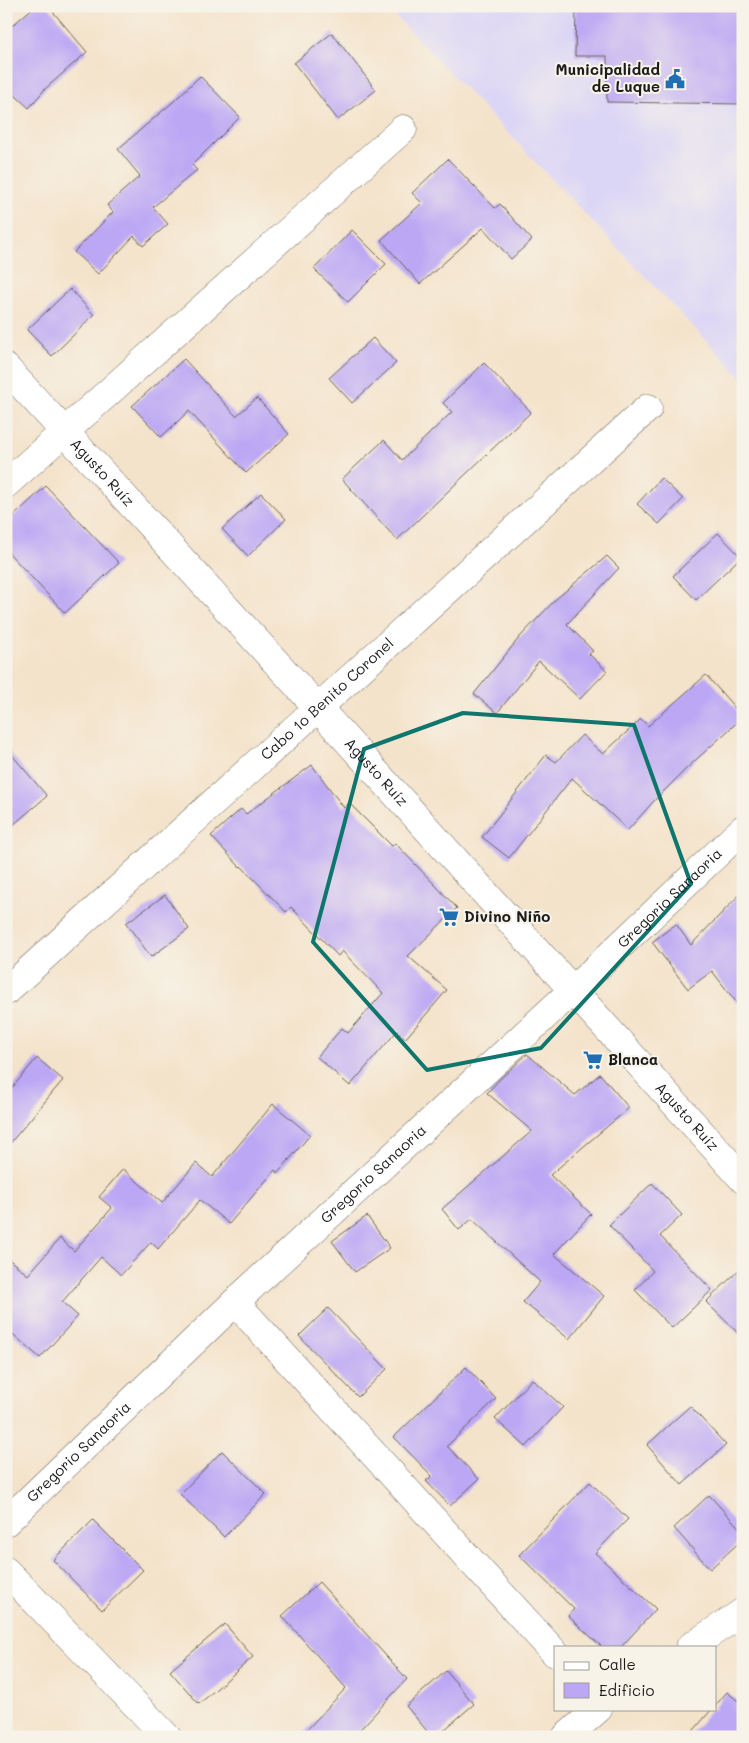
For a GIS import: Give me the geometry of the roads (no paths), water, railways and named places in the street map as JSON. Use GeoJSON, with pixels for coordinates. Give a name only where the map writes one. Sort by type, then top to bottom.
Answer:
{"type":"FeatureCollection","features":[{"type":"Feature","properties":{"kind":"street"},"geometry":{"type":"LineString","coordinates":[[6,484],[403,130]]}},
{"type":"Feature","properties":{"kind":"street","name":"Agusto Ruíz"},"geometry":{"type":"LineString","coordinates":[[6,368],[318,708],[743,1179]]}},
{"type":"Feature","properties":{"kind":"street","name":"Cabo 1o Benito Coronel"},"geometry":{"type":"LineString","coordinates":[[6,991],[648,408]]}},
{"type":"Feature","properties":{"kind":"street","name":"Gregorio Sanaoria"},"geometry":{"type":"LineString","coordinates":[[6,1522],[235,1302],[572,991],[743,829]]}},
{"type":"Feature","properties":{"kind":"street"},"geometry":{"type":"LineString","coordinates":[[235,1302],[554,1651]]}},
{"type":"Feature","properties":{"kind":"street"},"geometry":{"type":"LineString","coordinates":[[6,1571],[167,1737]]}},
{"type":"Feature","properties":{"kind":"street"},"geometry":{"type":"LineString","coordinates":[[692,1646],[743,1612]]}},
{"type":"Feature","properties":{"kind":"street"},"geometry":{"type":"LineString","coordinates":[[566,1737],[597,1710]]}},
{"type":"Feature","properties":{"kind":"place","name":"Municipalidad de Luque"},"geometry":{"type":"Point","coordinates":[675,79]}},
{"type":"Feature","properties":{"kind":"place","name":"Divino Niño"},"geometry":{"type":"Point","coordinates":[449,917]}},
{"type":"Feature","properties":{"kind":"place","name":"Blanca"},"geometry":{"type":"Point","coordinates":[593,1060]}}]}
